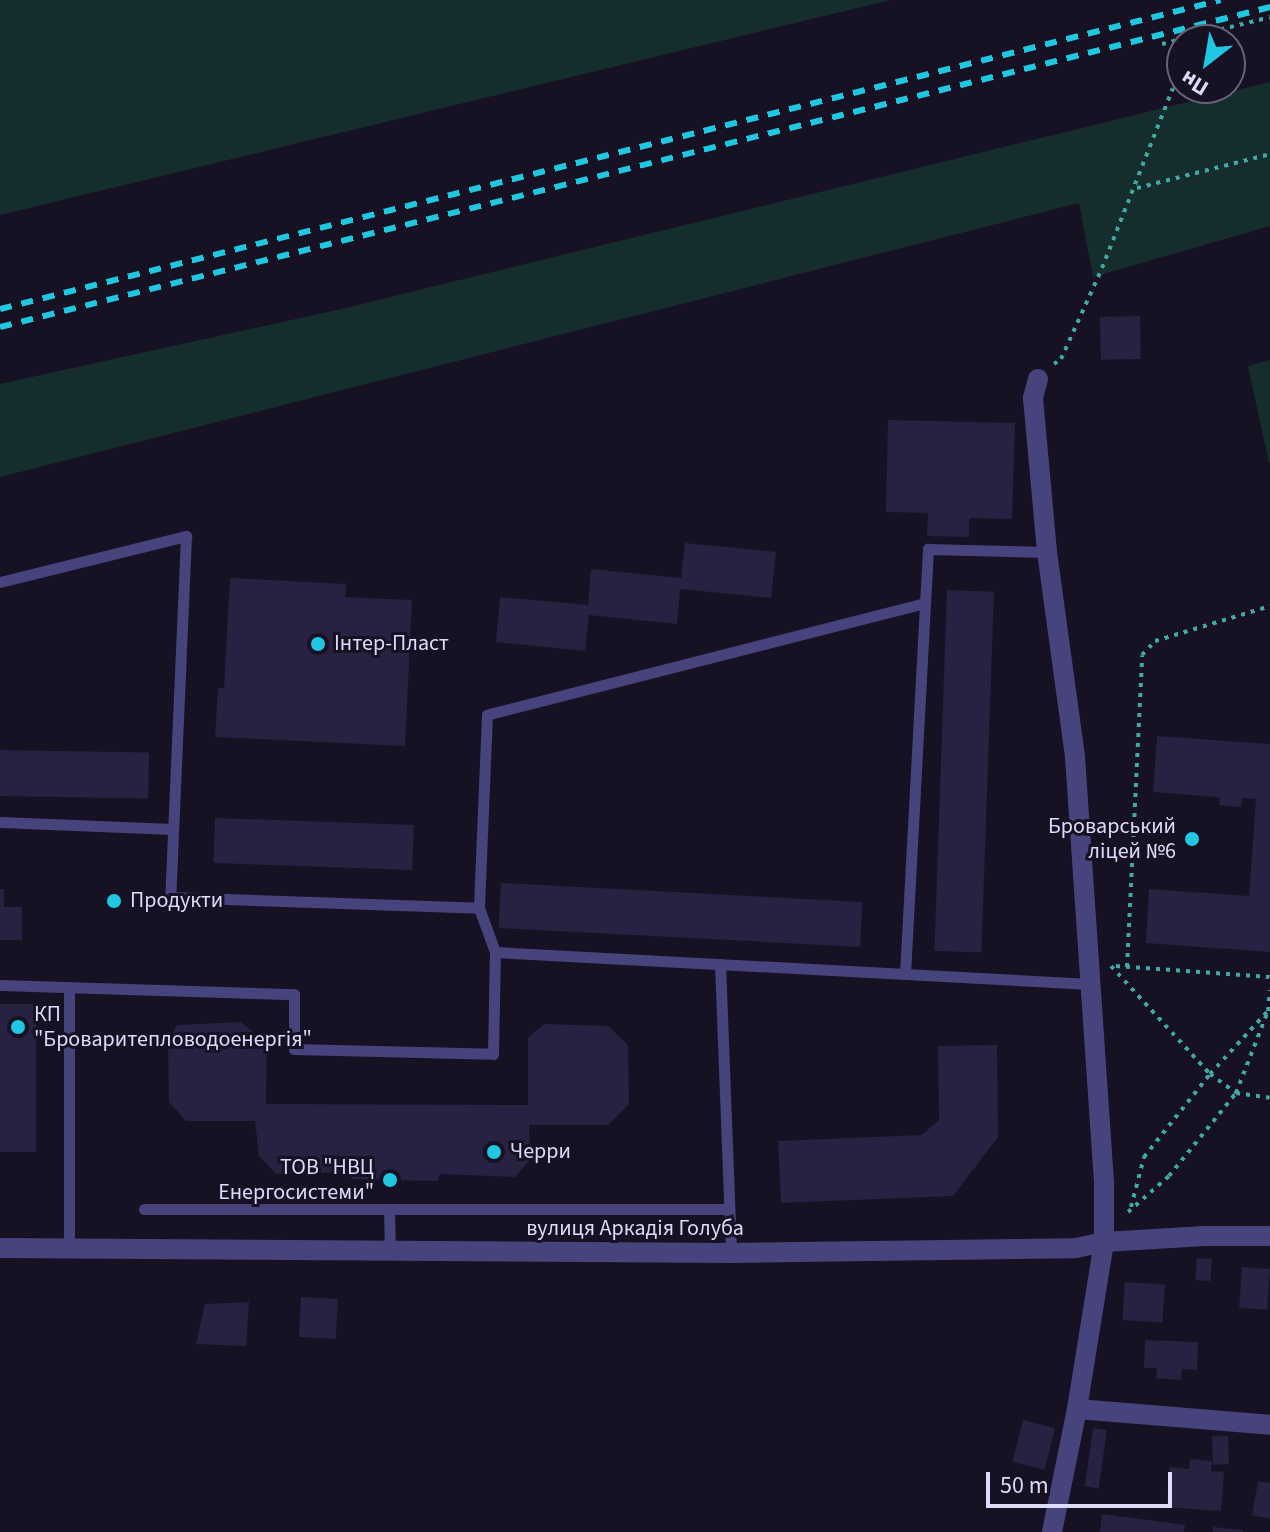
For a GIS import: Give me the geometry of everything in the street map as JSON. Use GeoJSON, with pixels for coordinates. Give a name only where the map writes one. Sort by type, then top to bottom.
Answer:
{"type":"FeatureCollection","features":[{"type":"Feature","properties":{"kind":"street"},"geometry":{"type":"LineString","coordinates":[[1038,379],[1033,398],[1047,552],[1075,757],[1104,1242],[1077,1409],[1052,1532]]}},
{"type":"Feature","properties":{"kind":"street","name":"вулиця Аркадія Голуба"},"geometry":{"type":"LineString","coordinates":[[0,1248],[731,1253],[1076,1248],[1104,1242],[1270,1236]]}},
{"type":"Feature","properties":{"kind":"street"},"geometry":{"type":"LineString","coordinates":[[1077,1409],[1270,1425]]}},
{"type":"Feature","properties":{"kind":"lane"},"geometry":{"type":"LineString","coordinates":[[0,582],[186,536],[170,897],[479,908]]}},
{"type":"Feature","properties":{"kind":"lane"},"geometry":{"type":"LineString","coordinates":[[905,974],[928,549],[1047,552]]}},
{"type":"Feature","properties":{"kind":"lane"},"geometry":{"type":"LineString","coordinates":[[0,985],[294,994],[294,1049],[493,1054],[495,952],[479,908],[487,715],[925,603]]}},
{"type":"Feature","properties":{"kind":"lane"},"geometry":{"type":"LineString","coordinates":[[0,822],[172,829]]}},
{"type":"Feature","properties":{"kind":"lane"},"geometry":{"type":"LineString","coordinates":[[495,952],[905,974],[1090,975]]}},
{"type":"Feature","properties":{"kind":"lane"},"geometry":{"type":"LineString","coordinates":[[720,964],[731,1253]]}},
{"type":"Feature","properties":{"kind":"lane"},"geometry":{"type":"LineString","coordinates":[[69,988],[69,1250]]}},
{"type":"Feature","properties":{"kind":"lane"},"geometry":{"type":"LineString","coordinates":[[144,1209],[729,1209]]}},
{"type":"Feature","properties":{"kind":"lane"},"geometry":{"type":"LineString","coordinates":[[389,1209],[390,1253]]}},
{"type":"Feature","properties":{"kind":"path"},"geometry":{"type":"LineString","coordinates":[[1241,24],[1270,17]]}},
{"type":"Feature","properties":{"kind":"path"},"geometry":{"type":"LineString","coordinates":[[1162,44],[1166,43]]}},
{"type":"Feature","properties":{"kind":"path"},"geometry":{"type":"LineString","coordinates":[[1038,379],[1061,359],[1136,188],[1167,104]]}},
{"type":"Feature","properties":{"kind":"path"},"geometry":{"type":"LineString","coordinates":[[1136,188],[1270,154]]}},
{"type":"Feature","properties":{"kind":"path"},"geometry":{"type":"LineString","coordinates":[[1127,967],[1142,655],[1155,641],[1270,606]]}},
{"type":"Feature","properties":{"kind":"path"},"geometry":{"type":"LineString","coordinates":[[1090,975],[1113,966],[1270,977]]}},
{"type":"Feature","properties":{"kind":"path"},"geometry":{"type":"LineString","coordinates":[[1113,966],[1210,1074],[1236,1093],[1270,1098]]}},
{"type":"Feature","properties":{"kind":"path"},"geometry":{"type":"LineString","coordinates":[[1104,1242],[1130,1209],[1169,1176],[1236,1093],[1268,1011],[1270,990]]}},
{"type":"Feature","properties":{"kind":"path"},"geometry":{"type":"LineString","coordinates":[[1130,1209],[1144,1157],[1210,1074],[1268,1011]]}},
{"type":"Feature","properties":{"kind":"green space"},"geometry":{"type":"Polygon","coordinates":[[[0,0],[890,0],[0,215],[0,0]]]}},
{"type":"Feature","properties":{"kind":"green space"},"geometry":{"type":"Polygon","coordinates":[[[1270,82],[1270,226],[1093,277],[1079,203],[0,477],[0,384],[341,309],[1180,104],[1246,104],[1246,88],[1270,82]]]}},
{"type":"Feature","properties":{"kind":"green space"},"geometry":{"type":"Polygon","coordinates":[[[1270,360],[1270,462],[1269,463],[1248,366],[1270,360]]]}},
{"type":"Feature","properties":{"kind":"building"},"geometry":{"type":"Polygon","coordinates":[[[1140,316],[1141,359],[1101,360],[1100,317],[1140,316]]]}},
{"type":"Feature","properties":{"kind":"building"},"geometry":{"type":"Polygon","coordinates":[[[888,420],[1015,423],[1012,519],[969,518],[969,537],[927,536],[928,513],[886,512],[888,420]]]}},
{"type":"Feature","properties":{"kind":"building"},"geometry":{"type":"Polygon","coordinates":[[[685,543],[776,552],[771,598],[680,589],[677,624],[589,615],[585,651],[496,642],[500,597],[588,605],[591,569],[681,578],[685,543]]]}},
{"type":"Feature","properties":{"kind":"building","name":"Інтер-Пласт"},"geometry":{"type":"Polygon","coordinates":[[[230,578],[346,584],[345,597],[412,600],[405,746],[215,737],[218,688],[224,688],[230,578]]]}},
{"type":"Feature","properties":{"kind":"building"},"geometry":{"type":"Polygon","coordinates":[[[947,590],[994,592],[981,952],[934,951],[947,590]]]}},
{"type":"Feature","properties":{"kind":"building"},"geometry":{"type":"Polygon","coordinates":[[[1157,736],[1270,744],[1270,952],[1146,943],[1149,889],[1249,896],[1256,799],[1242,798],[1241,807],[1219,805],[1220,797],[1153,792],[1157,736]]]}},
{"type":"Feature","properties":{"kind":"building"},"geometry":{"type":"Polygon","coordinates":[[[0,750],[149,753],[148,799],[0,796],[0,750]]]}},
{"type":"Feature","properties":{"kind":"building"},"geometry":{"type":"Polygon","coordinates":[[[215,818],[414,825],[412,870],[213,863],[215,818]]]}},
{"type":"Feature","properties":{"kind":"building"},"geometry":{"type":"Polygon","coordinates":[[[501,883],[863,902],[860,947],[499,928],[501,883]]]}},
{"type":"Feature","properties":{"kind":"building"},"geometry":{"type":"Polygon","coordinates":[[[0,889],[4,889],[4,907],[22,907],[22,940],[0,940],[0,889]]]}},
{"type":"Feature","properties":{"kind":"building"},"geometry":{"type":"Polygon","coordinates":[[[0,1004],[36,1004],[36,1152],[0,1152],[0,1004]]]}},
{"type":"Feature","properties":{"kind":"building"},"geometry":{"type":"Polygon","coordinates":[[[241,1022],[267,1043],[266,1104],[528,1105],[528,1038],[544,1024],[608,1026],[628,1045],[629,1104],[608,1125],[529,1125],[530,1160],[515,1177],[440,1174],[438,1181],[352,1179],[349,1172],[276,1174],[259,1156],[255,1121],[186,1121],[169,1102],[168,1042],[177,1025],[241,1022]]]}},
{"type":"Feature","properties":{"kind":"building"},"geometry":{"type":"Polygon","coordinates":[[[997,1045],[998,1137],[953,1196],[781,1203],[778,1141],[922,1135],[939,1120],[938,1046],[997,1045]]]}},
{"type":"Feature","properties":{"kind":"building"},"geometry":{"type":"Polygon","coordinates":[[[1197,1258],[1212,1259],[1210,1281],[1195,1280],[1197,1258]]]}},
{"type":"Feature","properties":{"kind":"building"},"geometry":{"type":"Polygon","coordinates":[[[1242,1267],[1270,1269],[1267,1310],[1239,1308],[1242,1267]]]}},
{"type":"Feature","properties":{"kind":"building"},"geometry":{"type":"Polygon","coordinates":[[[1125,1282],[1165,1285],[1162,1323],[1122,1320],[1125,1282]]]}},
{"type":"Feature","properties":{"kind":"building"},"geometry":{"type":"Polygon","coordinates":[[[301,1297],[338,1299],[336,1339],[299,1337],[301,1297]]]}},
{"type":"Feature","properties":{"kind":"building"},"geometry":{"type":"Polygon","coordinates":[[[249,1302],[246,1346],[196,1344],[205,1304],[249,1302]]]}},
{"type":"Feature","properties":{"kind":"building"},"geometry":{"type":"Polygon","coordinates":[[[1145,1340],[1198,1342],[1197,1370],[1182,1369],[1181,1380],[1156,1378],[1157,1368],[1144,1368],[1145,1340]]]}},
{"type":"Feature","properties":{"kind":"building"},"geometry":{"type":"Polygon","coordinates":[[[1023,1420],[1055,1428],[1045,1470],[1013,1462],[1023,1420]]]}},
{"type":"Feature","properties":{"kind":"building"},"geometry":{"type":"Polygon","coordinates":[[[1093,1428],[1107,1430],[1099,1488],[1085,1486],[1093,1428]]]}},
{"type":"Feature","properties":{"kind":"building"},"geometry":{"type":"Polygon","coordinates":[[[1228,1436],[1229,1464],[1213,1465],[1212,1437],[1228,1436]]]}},
{"type":"Feature","properties":{"kind":"building"},"geometry":{"type":"Polygon","coordinates":[[[1190,1459],[1212,1461],[1211,1471],[1224,1472],[1221,1511],[1167,1507],[1170,1467],[1189,1469],[1190,1459]]]}},
{"type":"Feature","properties":{"kind":"building"},"geometry":{"type":"Polygon","coordinates":[[[1258,1481],[1270,1483],[1270,1519],[1252,1515],[1258,1481]]]}},
{"type":"Feature","properties":{"kind":"building"},"geometry":{"type":"Polygon","coordinates":[[[1102,1514],[1185,1525],[1184,1532],[1100,1532],[1102,1514]]]}},
{"type":"Feature","properties":{"kind":"building"},"geometry":{"type":"Polygon","coordinates":[[[1213,1527],[1243,1530],[1243,1532],[1213,1532],[1213,1527]]]}},
{"type":"Feature","properties":{"kind":"railway"},"geometry":{"type":"LineString","coordinates":[[0,309],[1221,0]]}},
{"type":"Feature","properties":{"kind":"railway"},"geometry":{"type":"LineString","coordinates":[[0,327],[1270,7]]}},
{"type":"Feature","properties":{"kind":"place","name":"Інтер-Пласт"},"geometry":{"type":"Point","coordinates":[318,644]}},
{"type":"Feature","properties":{"kind":"place","name":"Броварський ліцей №6"},"geometry":{"type":"Point","coordinates":[1192,839]}},
{"type":"Feature","properties":{"kind":"place","name":"Продукти"},"geometry":{"type":"Point","coordinates":[114,901]}},
{"type":"Feature","properties":{"kind":"place","name":"КП \"Броваритепловодоенергія\""},"geometry":{"type":"Point","coordinates":[18,1027]}},
{"type":"Feature","properties":{"kind":"place","name":"Черри"},"geometry":{"type":"Point","coordinates":[494,1152]}},
{"type":"Feature","properties":{"kind":"place","name":"ТОВ \"НВЦ Енергосистеми\""},"geometry":{"type":"Point","coordinates":[390,1180]}}]}
